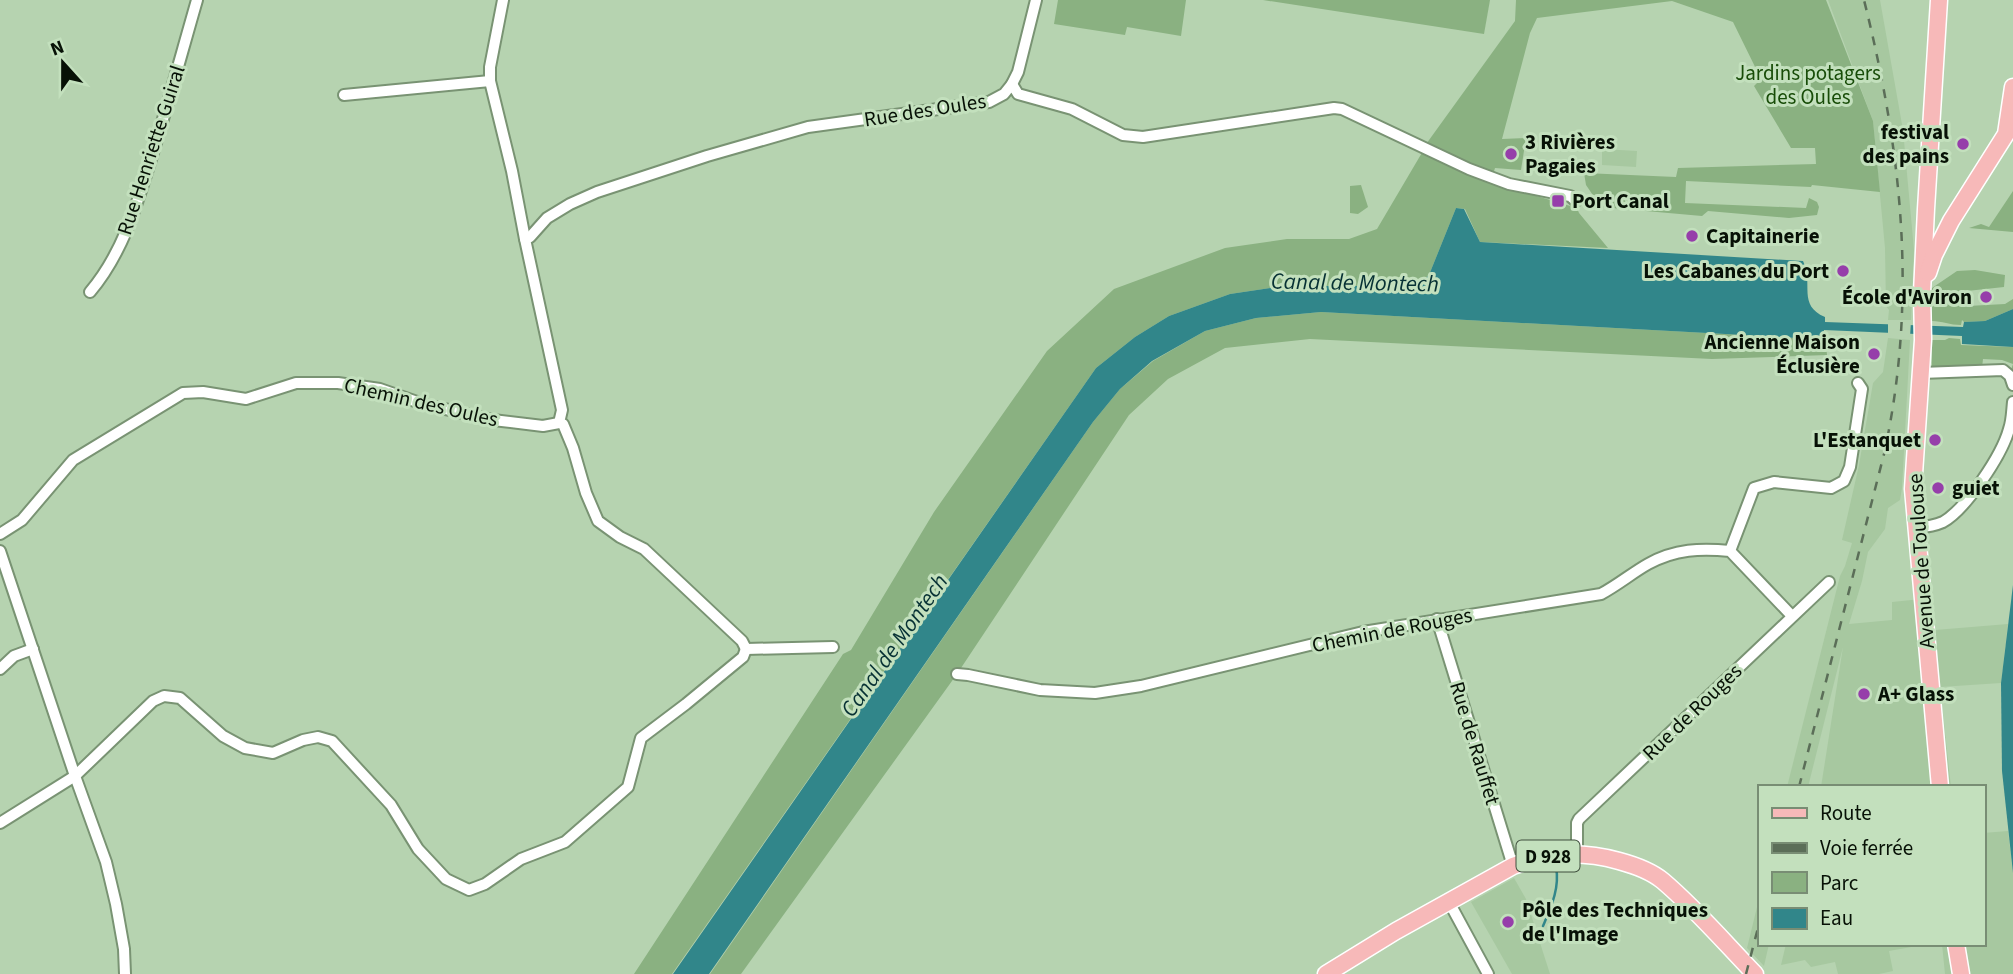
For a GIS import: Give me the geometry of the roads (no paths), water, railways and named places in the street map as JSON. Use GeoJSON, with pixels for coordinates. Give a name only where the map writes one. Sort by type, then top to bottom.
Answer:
{"type":"FeatureCollection","features":[{"type":"Feature","properties":{"kind":"main road"},"geometry":{"type":"LineString","coordinates":[[1923,292],[1938,0]]}},
{"type":"Feature","properties":{"kind":"main road"},"geometry":{"type":"LineString","coordinates":[[1923,292],[1934,255],[2006,134],[2013,87]]}},
{"type":"Feature","properties":{"kind":"main road"},"geometry":{"type":"LineString","coordinates":[[1927,197],[1930,213],[1944,220],[1957,214]]}},
{"type":"Feature","properties":{"kind":"main road","name":"Avenue de Toulouse"},"geometry":{"type":"LineString","coordinates":[[1923,292],[1924,321],[1913,489],[1940,785]]}},
{"type":"Feature","properties":{"kind":"main road","name":"D 928"},"geometry":{"type":"LineString","coordinates":[[1326,974],[1372,945],[1513,866],[1533,859],[1577,853],[1602,856],[1634,865],[1661,879],[1755,974]]}},
{"type":"Feature","properties":{"kind":"main road"},"geometry":{"type":"LineString","coordinates":[[1956,948],[1959,974]]}},
{"type":"Feature","properties":{"kind":"street","name":"Rue Henriette Guiral"},"geometry":{"type":"LineString","coordinates":[[90,292],[103,277],[131,223],[197,0]]}},
{"type":"Feature","properties":{"kind":"street"},"geometry":{"type":"LineString","coordinates":[[0,823],[75,776],[153,701],[164,696],[180,698],[223,737],[245,748],[273,753],[303,740],[318,737],[331,741],[391,805],[418,849],[446,879],[469,890],[485,884],[521,859],[565,842],[628,787],[641,738],[743,657],[746,649],[742,640],[644,549],[620,537],[598,521],[586,494],[564,425],[559,423],[562,410],[512,171],[490,81],[490,67],[503,0]]}},
{"type":"Feature","properties":{"kind":"street"},"geometry":{"type":"LineString","coordinates":[[1012,84],[1018,72],[1035,0]]}},
{"type":"Feature","properties":{"kind":"street"},"geometry":{"type":"LineString","coordinates":[[344,95],[490,81]]}},
{"type":"Feature","properties":{"kind":"street","name":"Rue des Oules"},"geometry":{"type":"LineString","coordinates":[[525,239],[547,218],[569,204],[597,192],[708,156],[808,127],[989,102],[1004,94],[1012,84],[1018,94],[1072,109],[1123,135],[1143,137],[1334,108],[1469,169],[1509,184],[1570,196],[1576,201]]}},
{"type":"Feature","properties":{"kind":"street"},"geometry":{"type":"LineString","coordinates":[[1921,373],[2003,370],[2010,376],[2013,385]]}},
{"type":"Feature","properties":{"kind":"street","name":"Chemin des Oules"},"geometry":{"type":"LineString","coordinates":[[0,534],[22,520],[73,460],[183,393],[203,392],[246,399],[296,383],[338,383],[380,389],[423,404],[493,420],[543,426],[559,423]]}},
{"type":"Feature","properties":{"kind":"street"},"geometry":{"type":"LineString","coordinates":[[1792,616],[1731,551],[1754,488],[1774,482],[1831,488],[1844,481],[1850,467],[1862,389],[1858,383]]}},
{"type":"Feature","properties":{"kind":"street"},"geometry":{"type":"LineString","coordinates":[[1916,528],[1938,524],[1960,509],[1989,470],[2000,450],[2010,429],[2013,402]]}},
{"type":"Feature","properties":{"kind":"street","name":"Chemin de Rouges"},"geometry":{"type":"LineString","coordinates":[[957,674],[1040,690],[1095,693],[1141,686],[1363,632],[1601,594],[1619,585],[1647,564],[1670,554],[1694,549],[1731,551]]}},
{"type":"Feature","properties":{"kind":"street"},"geometry":{"type":"LineString","coordinates":[[0,551],[106,862],[120,927],[125,974]]}},
{"type":"Feature","properties":{"kind":"street","name":"Rue de Rouges"},"geometry":{"type":"LineString","coordinates":[[1577,853],[1579,819],[1829,582]]}},
{"type":"Feature","properties":{"kind":"street","name":"Rue de Rauffet"},"geometry":{"type":"LineString","coordinates":[[1437,619],[1513,866]]}},
{"type":"Feature","properties":{"kind":"street"},"geometry":{"type":"LineString","coordinates":[[746,649],[833,647]]}},
{"type":"Feature","properties":{"kind":"street"},"geometry":{"type":"LineString","coordinates":[[0,669],[14,656],[33,649]]}},
{"type":"Feature","properties":{"kind":"street"},"geometry":{"type":"LineString","coordinates":[[1448,902],[1488,974]]}},
{"type":"Feature","properties":{"kind":"water"},"geometry":{"type":"Polygon","coordinates":[[[1456,208],[1464,209],[1480,242],[1803,261],[1811,306],[1825,317],[1825,322],[1963,327],[1964,322],[1985,321],[2013,309],[2013,347],[1962,344],[1962,336],[1824,330],[1823,336],[1797,338],[1321,312],[1256,318],[1205,331],[1152,361],[1120,389],[1093,422],[709,974],[673,974],[1096,368],[1135,337],[1169,316],[1230,294],[1284,286],[1407,286],[1420,283],[1429,275],[1456,208]]]}},
{"type":"Feature","properties":{"kind":"water"},"geometry":{"type":"Polygon","coordinates":[[[2013,585],[2013,873],[2002,771],[2001,683],[2013,585]]]}},
{"type":"Feature","properties":{"kind":"waterway"},"geometry":{"type":"LineString","coordinates":[[1543,926],[1556,890],[1556,867]]}},
{"type":"Feature","properties":{"kind":"railway"},"geometry":{"type":"LineString","coordinates":[[1800,785],[1884,454],[1901,339],[1903,282],[1896,170],[1888,113],[1864,0]]}},
{"type":"Feature","properties":{"kind":"railway"},"geometry":{"type":"LineString","coordinates":[[1746,974],[1758,928]]}},
{"type":"Feature","properties":{"kind":"place","name":"festival des pains"},"geometry":{"type":"Point","coordinates":[1963,144]}},
{"type":"Feature","properties":{"kind":"place","name":"3 Rivières Pagaies"},"geometry":{"type":"Point","coordinates":[1511,154]}},
{"type":"Feature","properties":{"kind":"place","name":"Port Canal"},"geometry":{"type":"Point","coordinates":[1558,201]}},
{"type":"Feature","properties":{"kind":"place","name":"Capitainerie"},"geometry":{"type":"Point","coordinates":[1692,236]}},
{"type":"Feature","properties":{"kind":"place","name":"Les Cabanes du Port"},"geometry":{"type":"Point","coordinates":[1843,271]}},
{"type":"Feature","properties":{"kind":"place","name":"École d'Aviron"},"geometry":{"type":"Point","coordinates":[1986,297]}},
{"type":"Feature","properties":{"kind":"place","name":"Ancienne Maison Éclusière"},"geometry":{"type":"Point","coordinates":[1874,354]}},
{"type":"Feature","properties":{"kind":"place","name":"L'Estanquet"},"geometry":{"type":"Point","coordinates":[1935,440]}},
{"type":"Feature","properties":{"kind":"place","name":"guiet"},"geometry":{"type":"Point","coordinates":[1938,488]}},
{"type":"Feature","properties":{"kind":"place","name":"A+ Glass"},"geometry":{"type":"Point","coordinates":[1864,694]}},
{"type":"Feature","properties":{"kind":"place","name":"Pôle des Techniques de l'Image"},"geometry":{"type":"Point","coordinates":[1508,922]}},
{"type":"Feature","properties":{"kind":"park label","name":"Jardins potagers des Oules"},"geometry":{"type":"Point","coordinates":[1808,85]}},
{"type":"Feature","properties":{"kind":"water label","name":"Canal de Montech"},"geometry":{"type":"Point","coordinates":[1355,282]}},
{"type":"Feature","properties":{"kind":"water label","name":"Canal de Montech"},"geometry":{"type":"Point","coordinates":[894,645]}}]}
